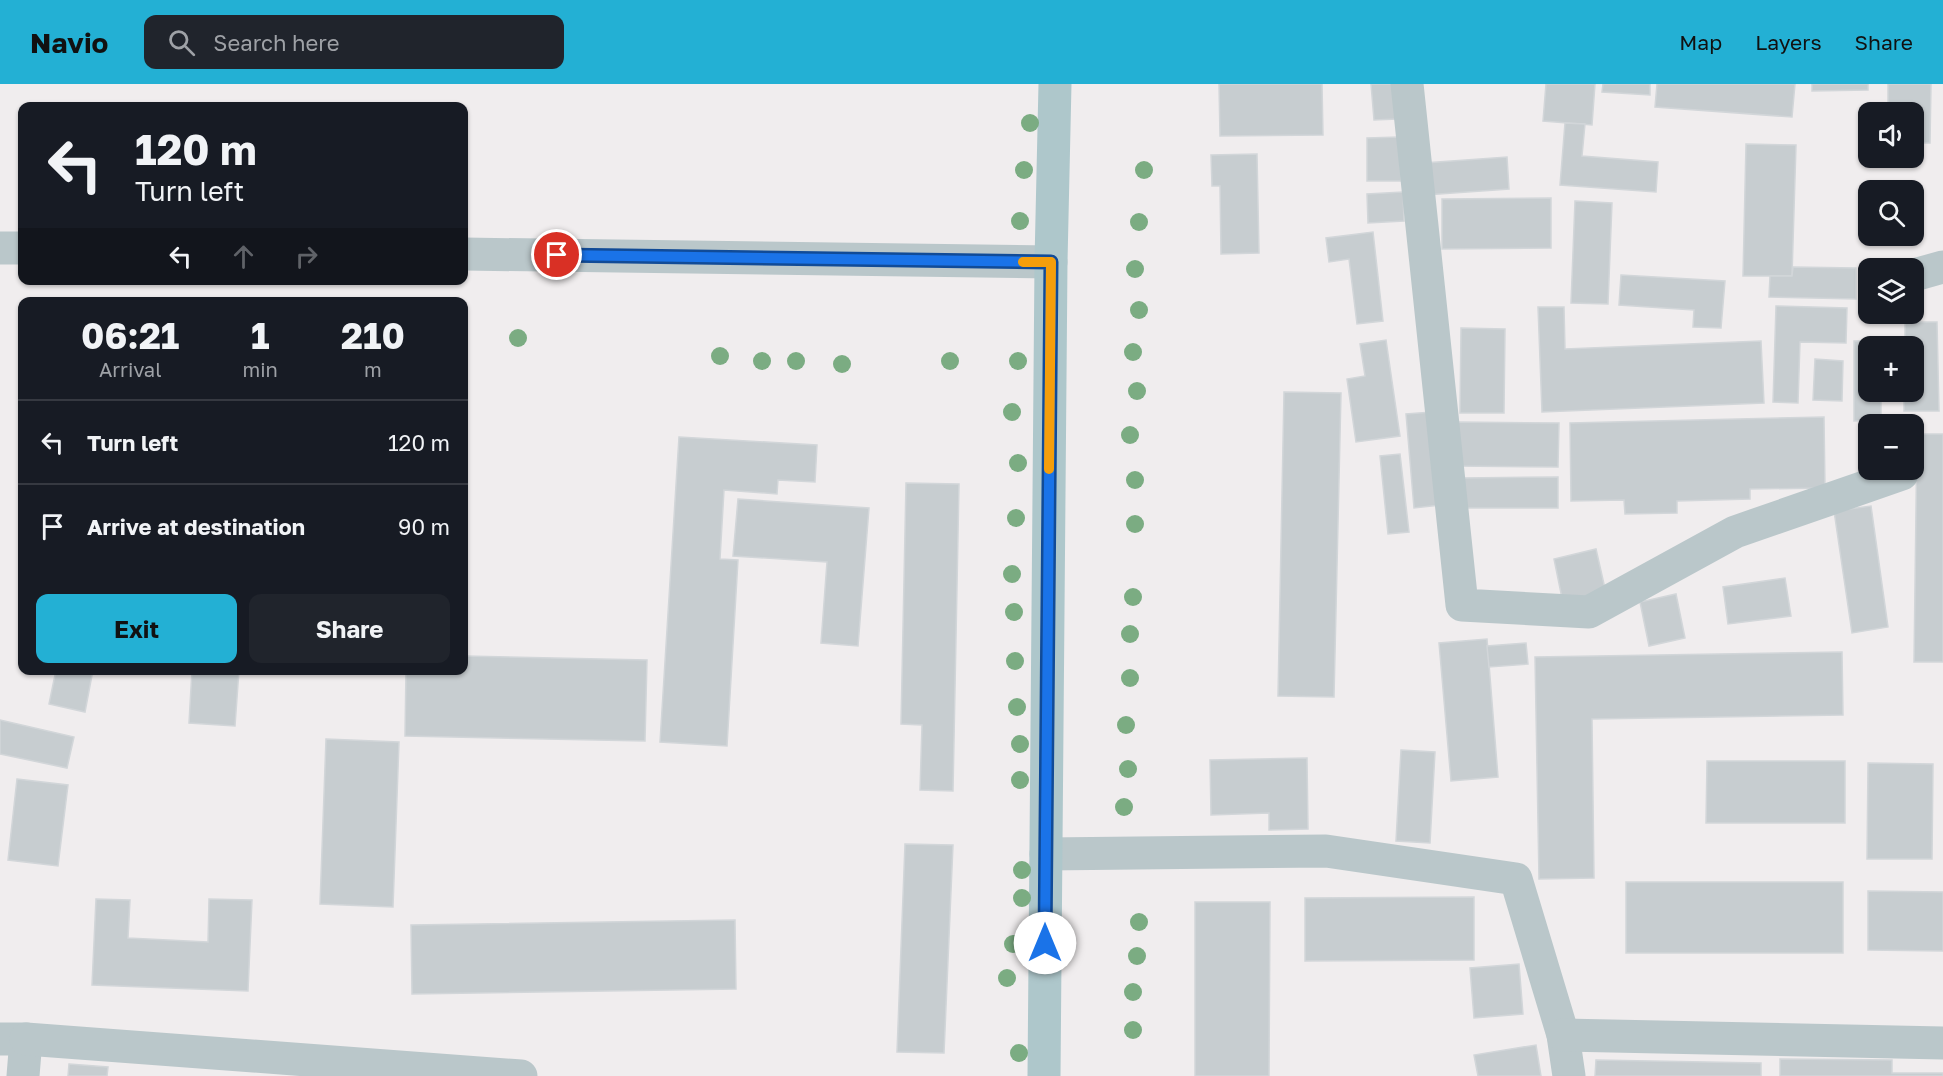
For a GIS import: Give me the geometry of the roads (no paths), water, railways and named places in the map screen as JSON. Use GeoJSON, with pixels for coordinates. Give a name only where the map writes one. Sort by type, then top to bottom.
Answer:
{"type":"FeatureCollection","features":[{"type":"Feature","properties":{"kind":"main road"},"geometry":{"type":"LineString","coordinates":[[1044,1076],[1051,262],[1055,84]]}},
{"type":"Feature","properties":{"kind":"street"},"geometry":{"type":"LineString","coordinates":[[1407,84],[1462,605],[1589,612],[1735,532],[1885,480]]}},
{"type":"Feature","properties":{"kind":"street"},"geometry":{"type":"LineString","coordinates":[[0,248],[18,248]]}},
{"type":"Feature","properties":{"kind":"street"},"geometry":{"type":"LineString","coordinates":[[468,254],[1051,262]]}},
{"type":"Feature","properties":{"kind":"street"},"geometry":{"type":"LineString","coordinates":[[1924,272],[1943,267]]}},
{"type":"Feature","properties":{"kind":"street"},"geometry":{"type":"LineString","coordinates":[[1046,854],[1326,851],[1516,879],[1563,1035],[1569,1076]]}},
{"type":"Feature","properties":{"kind":"street"},"geometry":{"type":"LineString","coordinates":[[1563,1035],[1943,1043]]}},
{"type":"Feature","properties":{"kind":"street"},"geometry":{"type":"LineString","coordinates":[[23,1076],[13,1039],[521,1076]]}}]}
